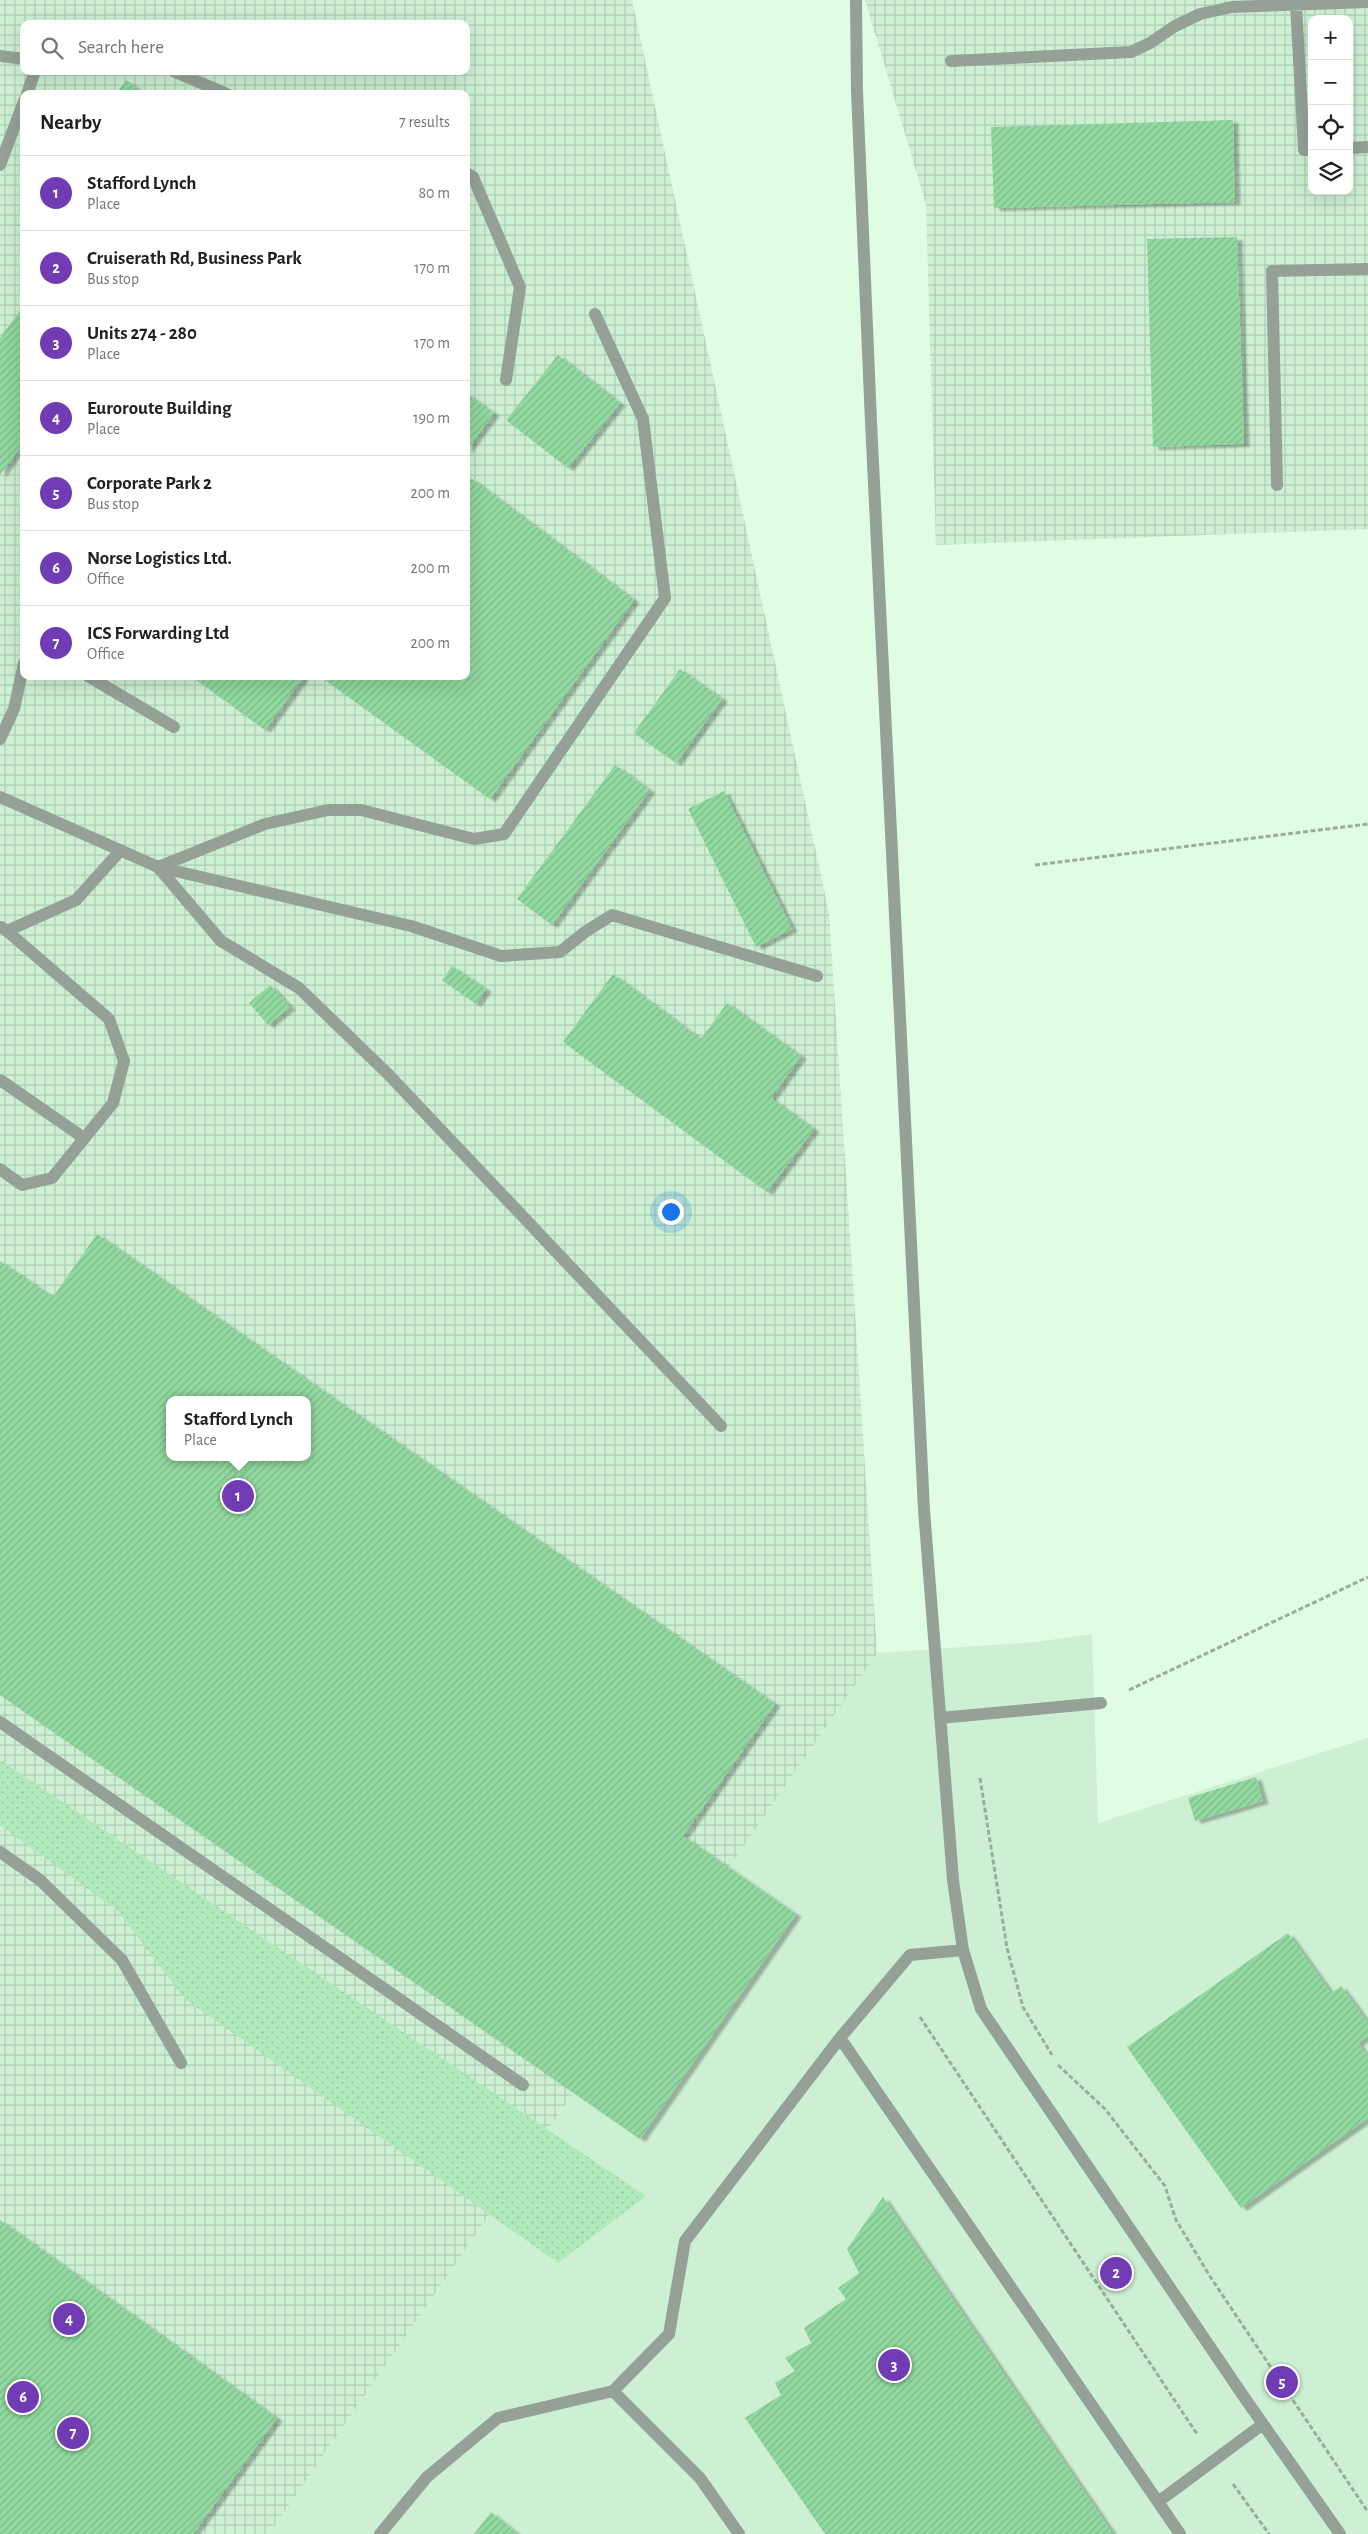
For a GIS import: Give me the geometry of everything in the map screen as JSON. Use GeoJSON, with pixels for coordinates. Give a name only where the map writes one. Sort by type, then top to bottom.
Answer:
{"type":"FeatureCollection","features":[{"type":"Feature","properties":{"kind":"street"},"geometry":{"type":"LineString","coordinates":[[856,0],[857,91],[924,1510],[953,1880],[963,1950],[980,2009],[1340,2534]]}},
{"type":"Feature","properties":{"kind":"street"},"geometry":{"type":"LineString","coordinates":[[951,61],[1131,52],[1150,43],[1175,26],[1200,14],[1232,8],[1368,2]]}},
{"type":"Feature","properties":{"kind":"street"},"geometry":{"type":"LineString","coordinates":[[1296,5],[1304,150],[1308,150]]}},
{"type":"Feature","properties":{"kind":"street"},"geometry":{"type":"LineString","coordinates":[[0,56],[20,58]]}},
{"type":"Feature","properties":{"kind":"street"},"geometry":{"type":"LineString","coordinates":[[28,90],[33,75]]}},
{"type":"Feature","properties":{"kind":"street"},"geometry":{"type":"LineString","coordinates":[[182,75],[218,90]]}},
{"type":"Feature","properties":{"kind":"street"},"geometry":{"type":"LineString","coordinates":[[0,165],[20,112]]}},
{"type":"Feature","properties":{"kind":"street"},"geometry":{"type":"LineString","coordinates":[[1353,148],[1368,147]]}},
{"type":"Feature","properties":{"kind":"street"},"geometry":{"type":"LineString","coordinates":[[470,175],[473,177],[520,287],[506,380]]}},
{"type":"Feature","properties":{"kind":"street"},"geometry":{"type":"LineString","coordinates":[[1277,485],[1272,271],[1368,269]]}},
{"type":"Feature","properties":{"kind":"street"},"geometry":{"type":"LineString","coordinates":[[158,866],[265,824],[328,810],[361,810],[474,839],[504,834],[665,598],[643,419],[595,314]]}},
{"type":"Feature","properties":{"kind":"street"},"geometry":{"type":"LineString","coordinates":[[0,739],[14,709],[20,680]]}},
{"type":"Feature","properties":{"kind":"street"},"geometry":{"type":"LineString","coordinates":[[95,680],[174,727]]}},
{"type":"Feature","properties":{"kind":"street"},"geometry":{"type":"LineString","coordinates":[[0,797],[158,866],[411,926],[501,956],[560,952],[584,932],[612,915],[817,976]]}},
{"type":"Feature","properties":{"kind":"street"},"geometry":{"type":"LineString","coordinates":[[0,1170],[22,1184],[52,1178],[113,1103],[124,1061],[109,1019],[4,929],[76,900],[121,850]]}},
{"type":"Feature","properties":{"kind":"street"},"geometry":{"type":"LineString","coordinates":[[158,866],[221,942],[299,988],[388,1074],[721,1426]]}},
{"type":"Feature","properties":{"kind":"street"},"geometry":{"type":"LineString","coordinates":[[0,1080],[84,1138]]}},
{"type":"Feature","properties":{"kind":"street"},"geometry":{"type":"LineString","coordinates":[[940,1718],[1101,1703]]}},
{"type":"Feature","properties":{"kind":"street"},"geometry":{"type":"LineString","coordinates":[[0,1722],[523,2085]]}},
{"type":"Feature","properties":{"kind":"street"},"geometry":{"type":"LineString","coordinates":[[0,1852],[40,1880],[122,1960],[181,2063]]}},
{"type":"Feature","properties":{"kind":"street"},"geometry":{"type":"LineString","coordinates":[[380,2534],[426,2477],[498,2418],[613,2391],[669,2334],[685,2241],[840,2038],[910,1955],[963,1950]]}},
{"type":"Feature","properties":{"kind":"street"},"geometry":{"type":"LineString","coordinates":[[840,2038],[1180,2534]]}},
{"type":"Feature","properties":{"kind":"street"},"geometry":{"type":"LineString","coordinates":[[613,2391],[700,2478],[740,2534]]}},
{"type":"Feature","properties":{"kind":"street"},"geometry":{"type":"LineString","coordinates":[[1158,2502],[1263,2424]]}},
{"type":"Feature","properties":{"kind":"path"},"geometry":{"type":"LineString","coordinates":[[1035,866],[1368,824]]}},
{"type":"Feature","properties":{"kind":"path"},"geometry":{"type":"LineString","coordinates":[[1101,1703],[1368,1577]]}},
{"type":"Feature","properties":{"kind":"path"},"geometry":{"type":"LineString","coordinates":[[980,1778],[1007,1948],[1023,2007],[1058,2065],[1105,2109],[1166,2186],[1176,2220],[1211,2278],[1368,2512]]}},
{"type":"Feature","properties":{"kind":"path"},"geometry":{"type":"LineString","coordinates":[[920,2016],[1164,2387],[1269,2534]]}},
{"type":"Feature","properties":{"kind":"shaded area"},"geometry":{"type":"Polygon","coordinates":[[[0,0],[632,0],[829,913],[877,1653],[269,2534],[0,2534],[0,0]]]}},
{"type":"Feature","properties":{"kind":"shaded area"},"geometry":{"type":"Polygon","coordinates":[[[865,0],[1368,0],[1368,529],[936,545],[926,204],[865,0]]]}},
{"type":"Feature","properties":{"kind":"shaded area"},"geometry":{"type":"Polygon","coordinates":[[[1092,1634],[1098,1823],[1368,1738],[1368,2534],[269,2534],[877,1653],[1036,1642],[1092,1634]]]}},
{"type":"Feature","properties":{"kind":"green space"},"geometry":{"type":"Polygon","coordinates":[[[0,1760],[646,2196],[558,2263],[185,1999],[118,1911],[0,1825],[0,1760]]]}},
{"type":"Feature","properties":{"kind":"building"},"geometry":{"type":"Polygon","coordinates":[[[126,80],[140,90],[119,90],[126,80]]]}},
{"type":"Feature","properties":{"kind":"building"},"geometry":{"type":"Polygon","coordinates":[[[1233,120],[1235,202],[994,208],[991,127],[1233,120]]]}},
{"type":"Feature","properties":{"kind":"building"},"geometry":{"type":"Polygon","coordinates":[[[1237,237],[1244,444],[1153,447],[1147,239],[1237,237]]]}},
{"type":"Feature","properties":{"kind":"building"},"geometry":{"type":"Polygon","coordinates":[[[20,310],[20,448],[0,475],[0,338],[20,310]]]}},
{"type":"Feature","properties":{"kind":"building"},"geometry":{"type":"Polygon","coordinates":[[[558,355],[620,403],[568,468],[506,420],[558,355]]]}},
{"type":"Feature","properties":{"kind":"building"},"geometry":{"type":"Polygon","coordinates":[[[470,396],[494,413],[470,446],[470,396]]]}},
{"type":"Feature","properties":{"kind":"building"},"geometry":{"type":"Polygon","coordinates":[[[471,478],[634,600],[490,799],[325,680],[470,680],[471,478]]]}},
{"type":"Feature","properties":{"kind":"building"},"geometry":{"type":"Polygon","coordinates":[[[680,669],[722,699],[676,763],[634,733],[680,669]]]}},
{"type":"Feature","properties":{"kind":"building"},"geometry":{"type":"Polygon","coordinates":[[[196,680],[301,680],[265,730],[196,680]]]}},
{"type":"Feature","properties":{"kind":"building"},"geometry":{"type":"Polygon","coordinates":[[[615,765],[650,790],[552,925],[517,899],[615,765]]]}},
{"type":"Feature","properties":{"kind":"building"},"geometry":{"type":"Polygon","coordinates":[[[724,791],[792,929],[756,947],[688,809],[724,791]]]}},
{"type":"Feature","properties":{"kind":"building"},"geometry":{"type":"Polygon","coordinates":[[[452,966],[486,989],[476,1004],[442,980],[452,966]]]}},
{"type":"Feature","properties":{"kind":"building"},"geometry":{"type":"Polygon","coordinates":[[[613,974],[701,1039],[727,1003],[801,1056],[771,1098],[814,1129],[767,1192],[563,1042],[613,974]]]}},
{"type":"Feature","properties":{"kind":"building"},"geometry":{"type":"Polygon","coordinates":[[[270,985],[290,1007],[268,1025],[249,1003],[270,985]]]}},
{"type":"Feature","properties":{"kind":"building"},"geometry":{"type":"Polygon","coordinates":[[[97,1234],[775,1704],[683,1836],[796,1914],[640,2139],[0,1695],[0,1261],[53,1297],[97,1234]]]}},
{"type":"Feature","properties":{"kind":"building"},"geometry":{"type":"Polygon","coordinates":[[[1256,1777],[1263,1801],[1195,1821],[1188,1798],[1256,1777]]]}},
{"type":"Feature","properties":{"kind":"building"},"geometry":{"type":"Polygon","coordinates":[[[1288,1933],[1331,1993],[1341,1986],[1368,2023],[1368,2036],[1358,2043],[1368,2057],[1368,2118],[1241,2208],[1127,2047],[1288,1933]]]}},
{"type":"Feature","properties":{"kind":"building"},"geometry":{"type":"Polygon","coordinates":[[[883,2197],[1113,2534],[825,2534],[745,2418],[781,2395],[775,2383],[795,2371],[785,2358],[811,2343],[804,2328],[846,2299],[838,2288],[859,2273],[847,2249],[883,2197]]]}},
{"type":"Feature","properties":{"kind":"building"},"geometry":{"type":"Polygon","coordinates":[[[0,2220],[277,2418],[193,2534],[0,2534],[0,2220]]]}},
{"type":"Feature","properties":{"kind":"building"},"geometry":{"type":"Polygon","coordinates":[[[491,2512],[518,2534],[474,2534],[491,2512]]]}},
{"type":"Feature","properties":{"kind":"place","name":"Stafford Lynch"},"geometry":{"type":"Point","coordinates":[238,1496]}},
{"type":"Feature","properties":{"kind":"place","name":"Cruiserath Rd, Business Park"},"geometry":{"type":"Point","coordinates":[1116,2273]}},
{"type":"Feature","properties":{"kind":"place","name":"Euroroute Building"},"geometry":{"type":"Point","coordinates":[69,2319]}},
{"type":"Feature","properties":{"kind":"place","name":"Units 274 - 280"},"geometry":{"type":"Point","coordinates":[894,2365]}},
{"type":"Feature","properties":{"kind":"place","name":"Corporate Park 2"},"geometry":{"type":"Point","coordinates":[1282,2382]}},
{"type":"Feature","properties":{"kind":"place","name":"Norse Logistics Ltd."},"geometry":{"type":"Point","coordinates":[23,2397]}},
{"type":"Feature","properties":{"kind":"place","name":"ICS Forwarding Ltd"},"geometry":{"type":"Point","coordinates":[73,2433]}}]}
